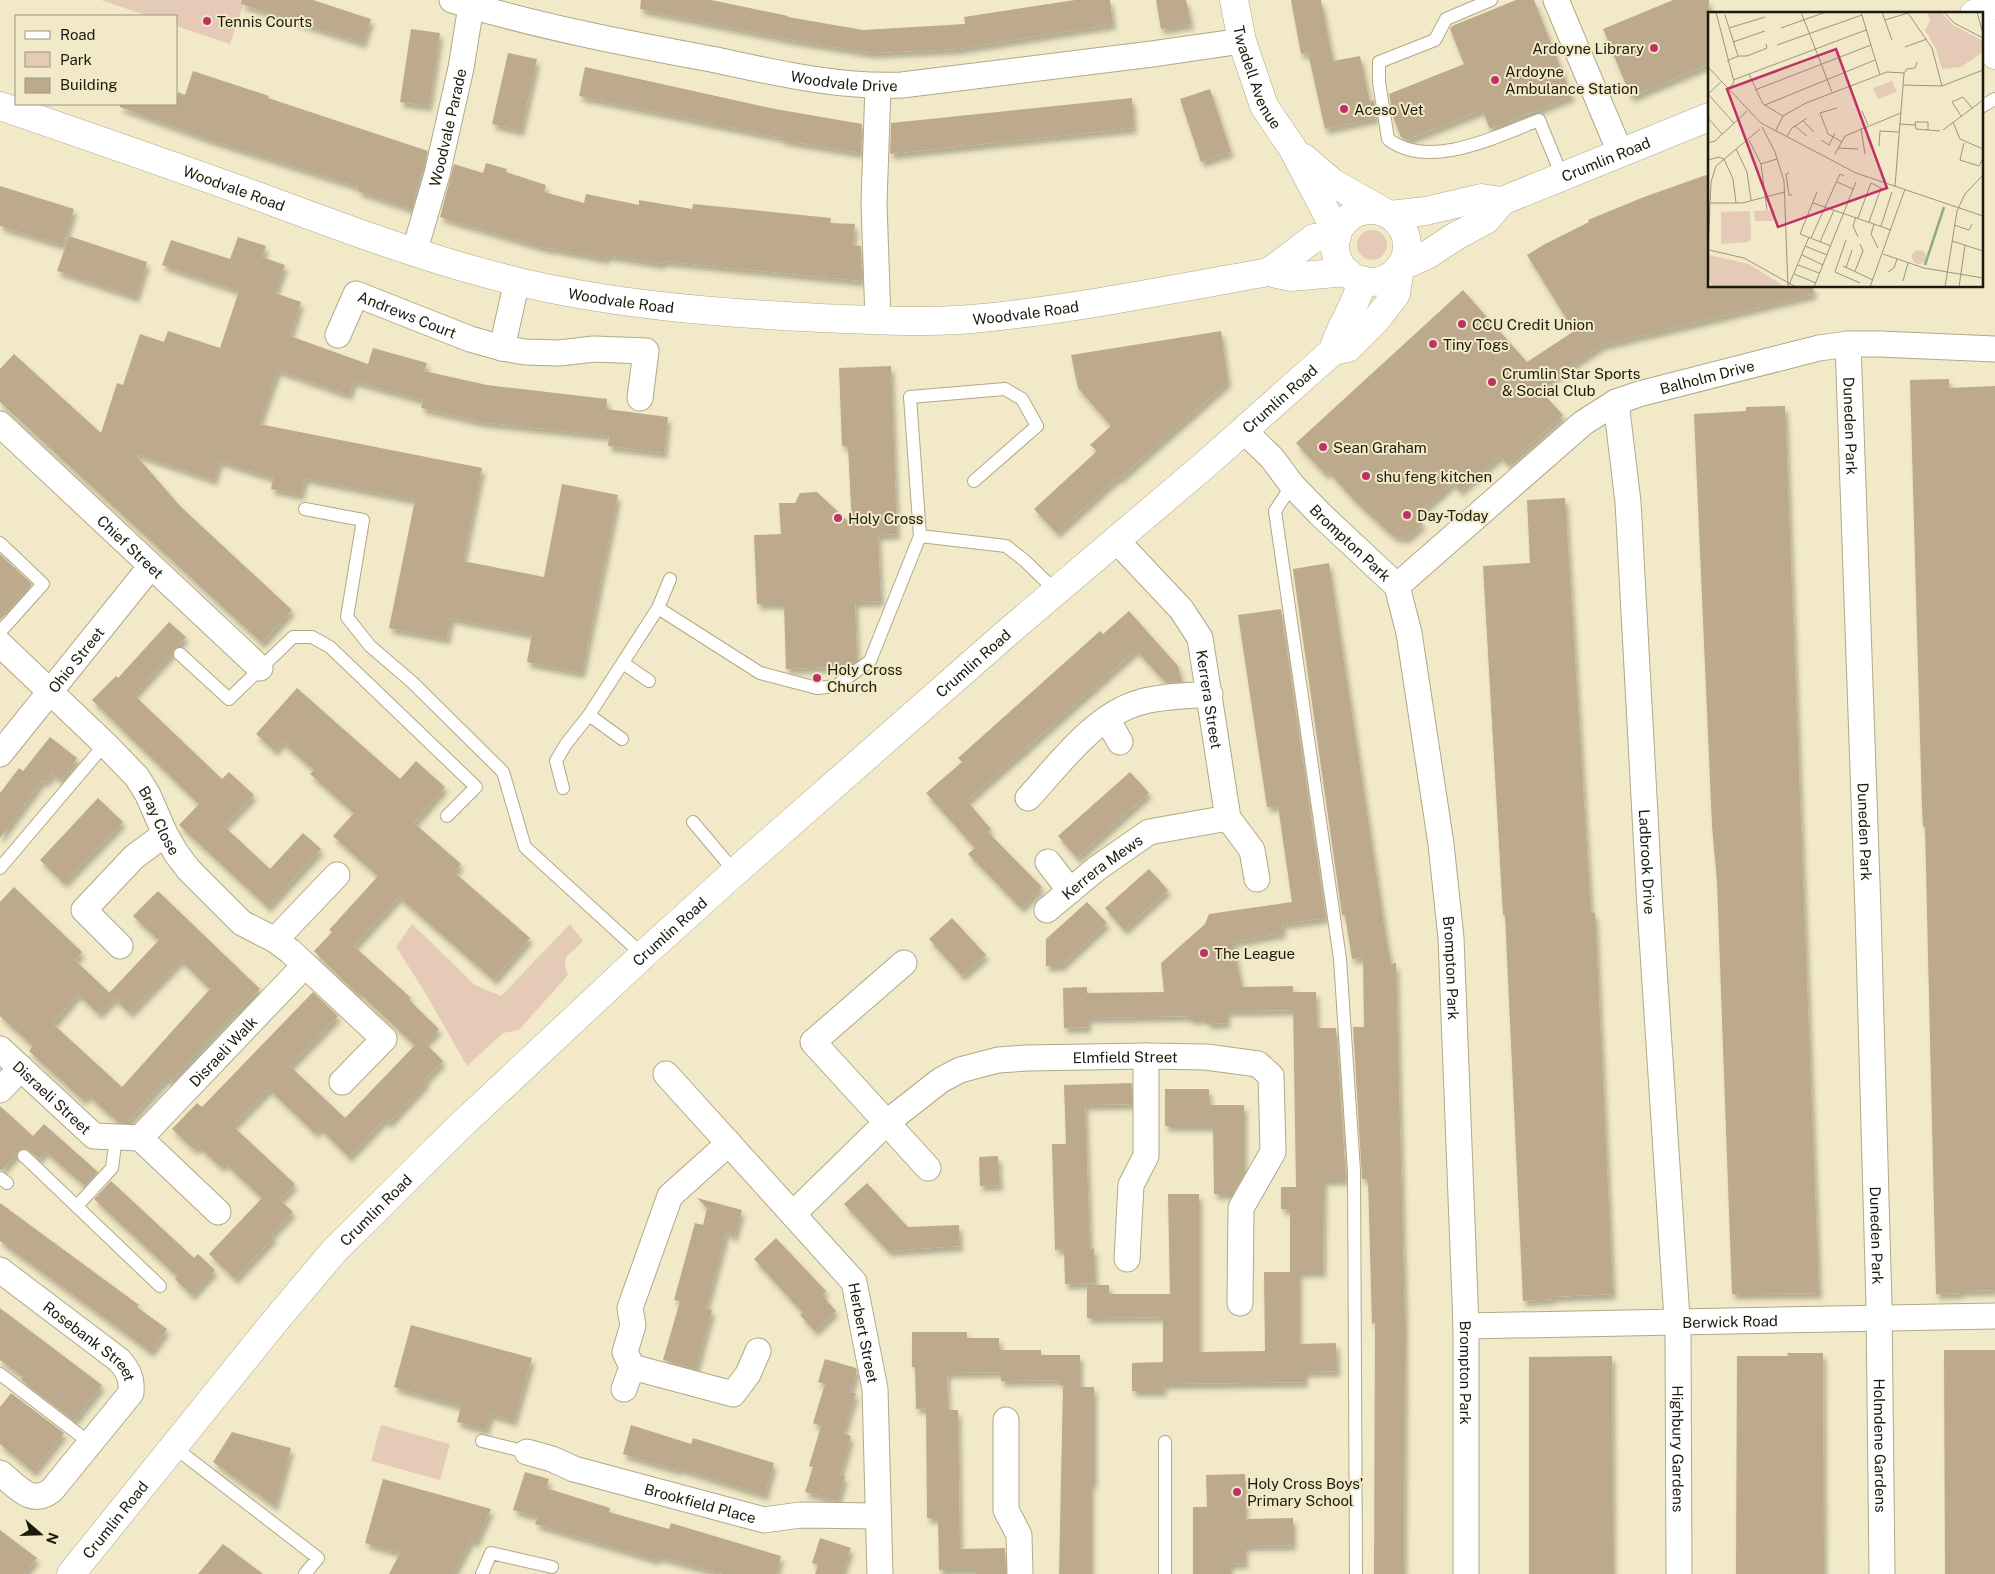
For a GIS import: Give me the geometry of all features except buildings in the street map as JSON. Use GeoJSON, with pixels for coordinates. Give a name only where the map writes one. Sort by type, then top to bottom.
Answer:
{"type":"FeatureCollection","features":[{"type":"Feature","properties":{"kind":"main road","name":"Twadell Avenue"},"geometry":{"type":"LineString","coordinates":[[1234,0],[1242,40],[1264,106],[1293,149],[1337,235]]}},
{"type":"Feature","properties":{"kind":"main road"},"geometry":{"type":"LineString","coordinates":[[1982,16],[1995,55]]}},
{"type":"Feature","properties":{"kind":"main road","name":"Woodvale Road"},"geometry":{"type":"LineString","coordinates":[[0,106],[127,149],[414,252],[517,281],[559,290],[669,307],[758,315],[878,320],[966,319],[1021,314],[1269,272],[1290,277],[1354,276]]}},
{"type":"Feature","properties":{"kind":"main road","name":"Crumlin Road"},"geometry":{"type":"LineString","coordinates":[[71,1574],[270,1326],[334,1251],[457,1129],[643,955],[735,872],[1008,632],[1117,541],[1333,351],[1348,348],[1376,320],[1396,294],[1400,267],[1427,255],[1456,236],[1486,220],[1502,201],[1708,117]]}},
{"type":"Feature","properties":{"kind":"main road","name":"Twadell Avenue"},"geometry":{"type":"LineString","coordinates":[[1293,149],[1333,183],[1387,213]]}},
{"type":"Feature","properties":{"kind":"main road","name":"Crumlin Road"},"geometry":{"type":"LineString","coordinates":[[1387,213],[1426,211],[1481,198],[1502,201]]}},
{"type":"Feature","properties":{"kind":"main road"},"geometry":{"type":"LineString","coordinates":[[1372,210],[1387,213],[1398,221],[1407,239],[1405,259],[1392,275],[1383,280],[1373,282],[1354,276],[1337,255],[1337,235],[1343,223],[1361,211],[1372,210]]}},
{"type":"Feature","properties":{"kind":"main road","name":"Woodvale Road"},"geometry":{"type":"LineString","coordinates":[[1269,272],[1314,238],[1337,235]]}},
{"type":"Feature","properties":{"kind":"main road","name":"Crumlin Road"},"geometry":{"type":"LineString","coordinates":[[1333,351],[1337,335],[1360,293],[1354,276]]}},
{"type":"Feature","properties":{"kind":"street"},"geometry":{"type":"LineString","coordinates":[[1556,0],[1620,152]]}},
{"type":"Feature","properties":{"kind":"street","name":"Woodvale Drive"},"geometry":{"type":"LineString","coordinates":[[465,2],[622,42],[793,76],[878,86],[902,85],[1114,59],[1242,40]]}},
{"type":"Feature","properties":{"kind":"street","name":"Woodvale Parade"},"geometry":{"type":"LineString","coordinates":[[414,252],[437,174],[461,68],[465,2]]}},
{"type":"Feature","properties":{"kind":"street"},"geometry":{"type":"LineString","coordinates":[[878,86],[874,203],[878,320]]}},
{"type":"Feature","properties":{"kind":"street"},"geometry":{"type":"LineString","coordinates":[[502,348],[517,281]]}},
{"type":"Feature","properties":{"kind":"street","name":"Andrews Court"},"geometry":{"type":"LineString","coordinates":[[338,335],[356,294],[470,339],[502,348],[525,352],[559,353],[594,349],[646,351],[640,398]]}},
{"type":"Feature","properties":{"kind":"street","name":"Balholm Drive"},"geometry":{"type":"LineString","coordinates":[[1397,586],[1583,423],[1616,402],[1810,350],[1848,344],[1995,348]]}},
{"type":"Feature","properties":{"kind":"street","name":"Duneden Park"},"geometry":{"type":"LineString","coordinates":[[1848,344],[1868,911],[1878,1318]]}},
{"type":"Feature","properties":{"kind":"street","name":"Ladbrook Drive"},"geometry":{"type":"LineString","coordinates":[[1616,402],[1628,502],[1650,907],[1677,1323]]}},
{"type":"Feature","properties":{"kind":"street","name":"Chief Street"},"geometry":{"type":"LineString","coordinates":[[0,424],[260,668]]}},
{"type":"Feature","properties":{"kind":"street","name":"Brompton Park"},"geometry":{"type":"LineString","coordinates":[[1243,430],[1272,458],[1292,485],[1320,514],[1397,586],[1409,633],[1441,844],[1451,938],[1466,1326],[1466,1574]]}},
{"type":"Feature","properties":{"kind":"street","name":"Kerrera Street"},"geometry":{"type":"LineString","coordinates":[[1117,541],[1181,609],[1200,638],[1232,822]]}},
{"type":"Feature","properties":{"kind":"street","name":"Ohio Street"},"geometry":{"type":"LineString","coordinates":[[0,754],[151,566]]}},
{"type":"Feature","properties":{"kind":"street","name":"Bray Close"},"geometry":{"type":"LineString","coordinates":[[0,644],[137,777],[148,795],[165,834],[176,853],[188,869],[219,901],[242,923],[275,940],[305,965],[384,1039],[342,1082]]}},
{"type":"Feature","properties":{"kind":"street"},"geometry":{"type":"LineString","coordinates":[[1028,798],[1092,730],[1115,713],[1141,702],[1210,694]]}},
{"type":"Feature","properties":{"kind":"street"},"geometry":{"type":"LineString","coordinates":[[1107,719],[1120,742]]}},
{"type":"Feature","properties":{"kind":"street"},"geometry":{"type":"LineString","coordinates":[[1232,822],[1252,850],[1257,879]]}},
{"type":"Feature","properties":{"kind":"street","name":"Kerrera Mews"},"geometry":{"type":"LineString","coordinates":[[1047,910],[1096,868],[1148,832],[1191,824],[1232,822]]}},
{"type":"Feature","properties":{"kind":"street"},"geometry":{"type":"LineString","coordinates":[[120,946],[84,910],[134,857],[165,834]]}},
{"type":"Feature","properties":{"kind":"street"},"geometry":{"type":"LineString","coordinates":[[1048,862],[1070,891]]}},
{"type":"Feature","properties":{"kind":"street"},"geometry":{"type":"LineString","coordinates":[[275,940],[337,876]]}},
{"type":"Feature","properties":{"kind":"street"},"geometry":{"type":"LineString","coordinates":[[904,962],[813,1042],[928,1168]]}},
{"type":"Feature","properties":{"kind":"street","name":"Disraeli Walk"},"geometry":{"type":"LineString","coordinates":[[128,1137],[305,965]]}},
{"type":"Feature","properties":{"kind":"street","name":"Disraeli Street"},"geometry":{"type":"LineString","coordinates":[[0,1049],[94,1136],[128,1137]]}},
{"type":"Feature","properties":{"kind":"street"},"geometry":{"type":"LineString","coordinates":[[1127,1259],[1131,1185],[1146,1156],[1146,1056]]}},
{"type":"Feature","properties":{"kind":"street","name":"Elmfield Street"},"geometry":{"type":"LineString","coordinates":[[793,1214],[886,1123],[941,1080],[960,1070],[998,1060],[1027,1058],[1206,1057],[1258,1064],[1271,1076],[1273,1152],[1241,1208],[1240,1302]]}},
{"type":"Feature","properties":{"kind":"street"},"geometry":{"type":"LineString","coordinates":[[0,1090],[21,1068]]}},
{"type":"Feature","properties":{"kind":"street","name":"Herbert Street"},"geometry":{"type":"LineString","coordinates":[[666,1074],[854,1282],[875,1388],[880,1574]]}},
{"type":"Feature","properties":{"kind":"street"},"geometry":{"type":"LineString","coordinates":[[128,1137],[218,1212]]}},
{"type":"Feature","properties":{"kind":"street"},"geometry":{"type":"LineString","coordinates":[[729,1143],[670,1196],[630,1308],[633,1325],[625,1352],[628,1378],[733,1394],[748,1374],[758,1351]]}},
{"type":"Feature","properties":{"kind":"street","name":"Rosebank Street"},"geometry":{"type":"LineString","coordinates":[[0,1270],[119,1360],[128,1370],[132,1381],[131,1394],[45,1496],[36,1498],[9,1483]]}},
{"type":"Feature","properties":{"kind":"street","name":"Berwick Road"},"geometry":{"type":"LineString","coordinates":[[1466,1326],[1995,1316]]}},
{"type":"Feature","properties":{"kind":"street","name":"Holmdene Gardens"},"geometry":{"type":"LineString","coordinates":[[1878,1318],[1882,1574]]}},
{"type":"Feature","properties":{"kind":"street","name":"Highbury Gardens"},"geometry":{"type":"LineString","coordinates":[[1677,1323],[1679,1574]]}},
{"type":"Feature","properties":{"kind":"street"},"geometry":{"type":"LineString","coordinates":[[1006,1420],[1006,1510],[1019,1535],[1020,1574]]}},
{"type":"Feature","properties":{"kind":"street","name":"Brookfield Place"},"geometry":{"type":"LineString","coordinates":[[528,1452],[552,1459],[574,1469],[764,1520],[800,1515],[878,1516]]}},
{"type":"Feature","properties":{"kind":"lane"},"geometry":{"type":"LineString","coordinates":[[1491,0],[1446,19],[1435,40],[1379,62],[1379,82],[1388,139],[1399,148],[1428,153],[1478,144],[1539,120],[1562,176]]}},
{"type":"Feature","properties":{"kind":"lane"},"geometry":{"type":"LineString","coordinates":[[1982,106],[1995,98]]}},
{"type":"Feature","properties":{"kind":"lane"},"geometry":{"type":"LineString","coordinates":[[658,608],[760,673],[817,688],[836,686],[870,661],[920,536],[910,398],[1005,389],[1022,399],[1037,426],[974,481]]}},
{"type":"Feature","properties":{"kind":"lane"},"geometry":{"type":"LineString","coordinates":[[1292,485],[1275,511],[1340,959],[1354,1161],[1356,1574]]}},
{"type":"Feature","properties":{"kind":"lane"},"geometry":{"type":"LineString","coordinates":[[305,508],[363,520],[347,617],[370,646],[412,682],[503,772],[525,847],[643,955]]}},
{"type":"Feature","properties":{"kind":"lane"},"geometry":{"type":"LineString","coordinates":[[920,536],[1006,546],[1024,560],[1056,592]]}},
{"type":"Feature","properties":{"kind":"lane"},"geometry":{"type":"LineString","coordinates":[[0,543],[43,584],[0,632]]}},
{"type":"Feature","properties":{"kind":"lane"},"geometry":{"type":"LineString","coordinates":[[563,788],[556,761],[566,744],[589,715],[658,608],[670,580]]}},
{"type":"Feature","properties":{"kind":"lane"},"geometry":{"type":"LineString","coordinates":[[180,654],[229,699],[293,637],[312,637],[330,647],[476,786],[447,816]]}},
{"type":"Feature","properties":{"kind":"lane"},"geometry":{"type":"LineString","coordinates":[[623,663],[649,681]]}},
{"type":"Feature","properties":{"kind":"lane"},"geometry":{"type":"LineString","coordinates":[[589,715],[622,739]]}},
{"type":"Feature","properties":{"kind":"lane"},"geometry":{"type":"LineString","coordinates":[[0,868],[105,744]]}},
{"type":"Feature","properties":{"kind":"lane"},"geometry":{"type":"LineString","coordinates":[[693,822],[735,872]]}},
{"type":"Feature","properties":{"kind":"lane"},"geometry":{"type":"LineString","coordinates":[[77,1206],[112,1168],[128,1137]]}},
{"type":"Feature","properties":{"kind":"lane"},"geometry":{"type":"LineString","coordinates":[[24,1156],[160,1286]]}},
{"type":"Feature","properties":{"kind":"lane"},"geometry":{"type":"LineString","coordinates":[[0,1374],[90,1443]]}},
{"type":"Feature","properties":{"kind":"lane"},"geometry":{"type":"LineString","coordinates":[[482,1441],[528,1452]]}},
{"type":"Feature","properties":{"kind":"lane"},"geometry":{"type":"LineString","coordinates":[[1165,1442],[1166,1574]]}},
{"type":"Feature","properties":{"kind":"lane"},"geometry":{"type":"LineString","coordinates":[[174,1446],[318,1558],[305,1574]]}},
{"type":"Feature","properties":{"kind":"lane"},"geometry":{"type":"LineString","coordinates":[[482,1574],[491,1553],[552,1567]]}},
{"type":"Feature","properties":{"kind":"green space","name":"Tennis Courts"},"geometry":{"type":"Polygon","coordinates":[[[101,0],[245,0],[230,44],[178,27],[178,15],[145,15],[101,0]]]}},
{"type":"Feature","properties":{"kind":"green space"},"geometry":{"type":"Polygon","coordinates":[[[1372,230],[1383,234],[1387,245],[1383,256],[1372,260],[1361,256],[1357,245],[1361,234],[1372,230]]]}},
{"type":"Feature","properties":{"kind":"green space"},"geometry":{"type":"Polygon","coordinates":[[[412,924],[475,985],[501,996],[570,924],[583,941],[566,957],[565,966],[568,975],[519,1030],[503,1033],[467,1066],[423,989],[396,947],[412,924]]]}},
{"type":"Feature","properties":{"kind":"green space"},"geometry":{"type":"Polygon","coordinates":[[[381,1425],[450,1444],[440,1480],[371,1461],[381,1425]]]}},
{"type":"Feature","properties":{"kind":"place","name":"Tennis Courts"},"geometry":{"type":"Point","coordinates":[207,21]}},
{"type":"Feature","properties":{"kind":"place","name":"Ardoyne Library"},"geometry":{"type":"Point","coordinates":[1654,48]}},
{"type":"Feature","properties":{"kind":"place","name":"Ardoyne Ambulance Station"},"geometry":{"type":"Point","coordinates":[1495,80]}},
{"type":"Feature","properties":{"kind":"place","name":"Aceso Vet"},"geometry":{"type":"Point","coordinates":[1344,109]}},
{"type":"Feature","properties":{"kind":"place","name":"CCU Credit Union"},"geometry":{"type":"Point","coordinates":[1462,324]}},
{"type":"Feature","properties":{"kind":"place","name":"Tiny Togs"},"geometry":{"type":"Point","coordinates":[1433,344]}},
{"type":"Feature","properties":{"kind":"place","name":"Crumlin Star Sports & Social Club"},"geometry":{"type":"Point","coordinates":[1492,382]}},
{"type":"Feature","properties":{"kind":"place","name":"Sean Graham"},"geometry":{"type":"Point","coordinates":[1323,447]}},
{"type":"Feature","properties":{"kind":"place","name":"shu feng kitchen"},"geometry":{"type":"Point","coordinates":[1366,476]}},
{"type":"Feature","properties":{"kind":"place","name":"Day-Today"},"geometry":{"type":"Point","coordinates":[1407,515]}},
{"type":"Feature","properties":{"kind":"place","name":"Holy Cross"},"geometry":{"type":"Point","coordinates":[838,518]}},
{"type":"Feature","properties":{"kind":"place","name":"Holy Cross Church"},"geometry":{"type":"Point","coordinates":[817,678]}},
{"type":"Feature","properties":{"kind":"place","name":"The League"},"geometry":{"type":"Point","coordinates":[1204,953]}},
{"type":"Feature","properties":{"kind":"place","name":"Holy Cross Boys' Primary School"},"geometry":{"type":"Point","coordinates":[1237,1492]}}]}
